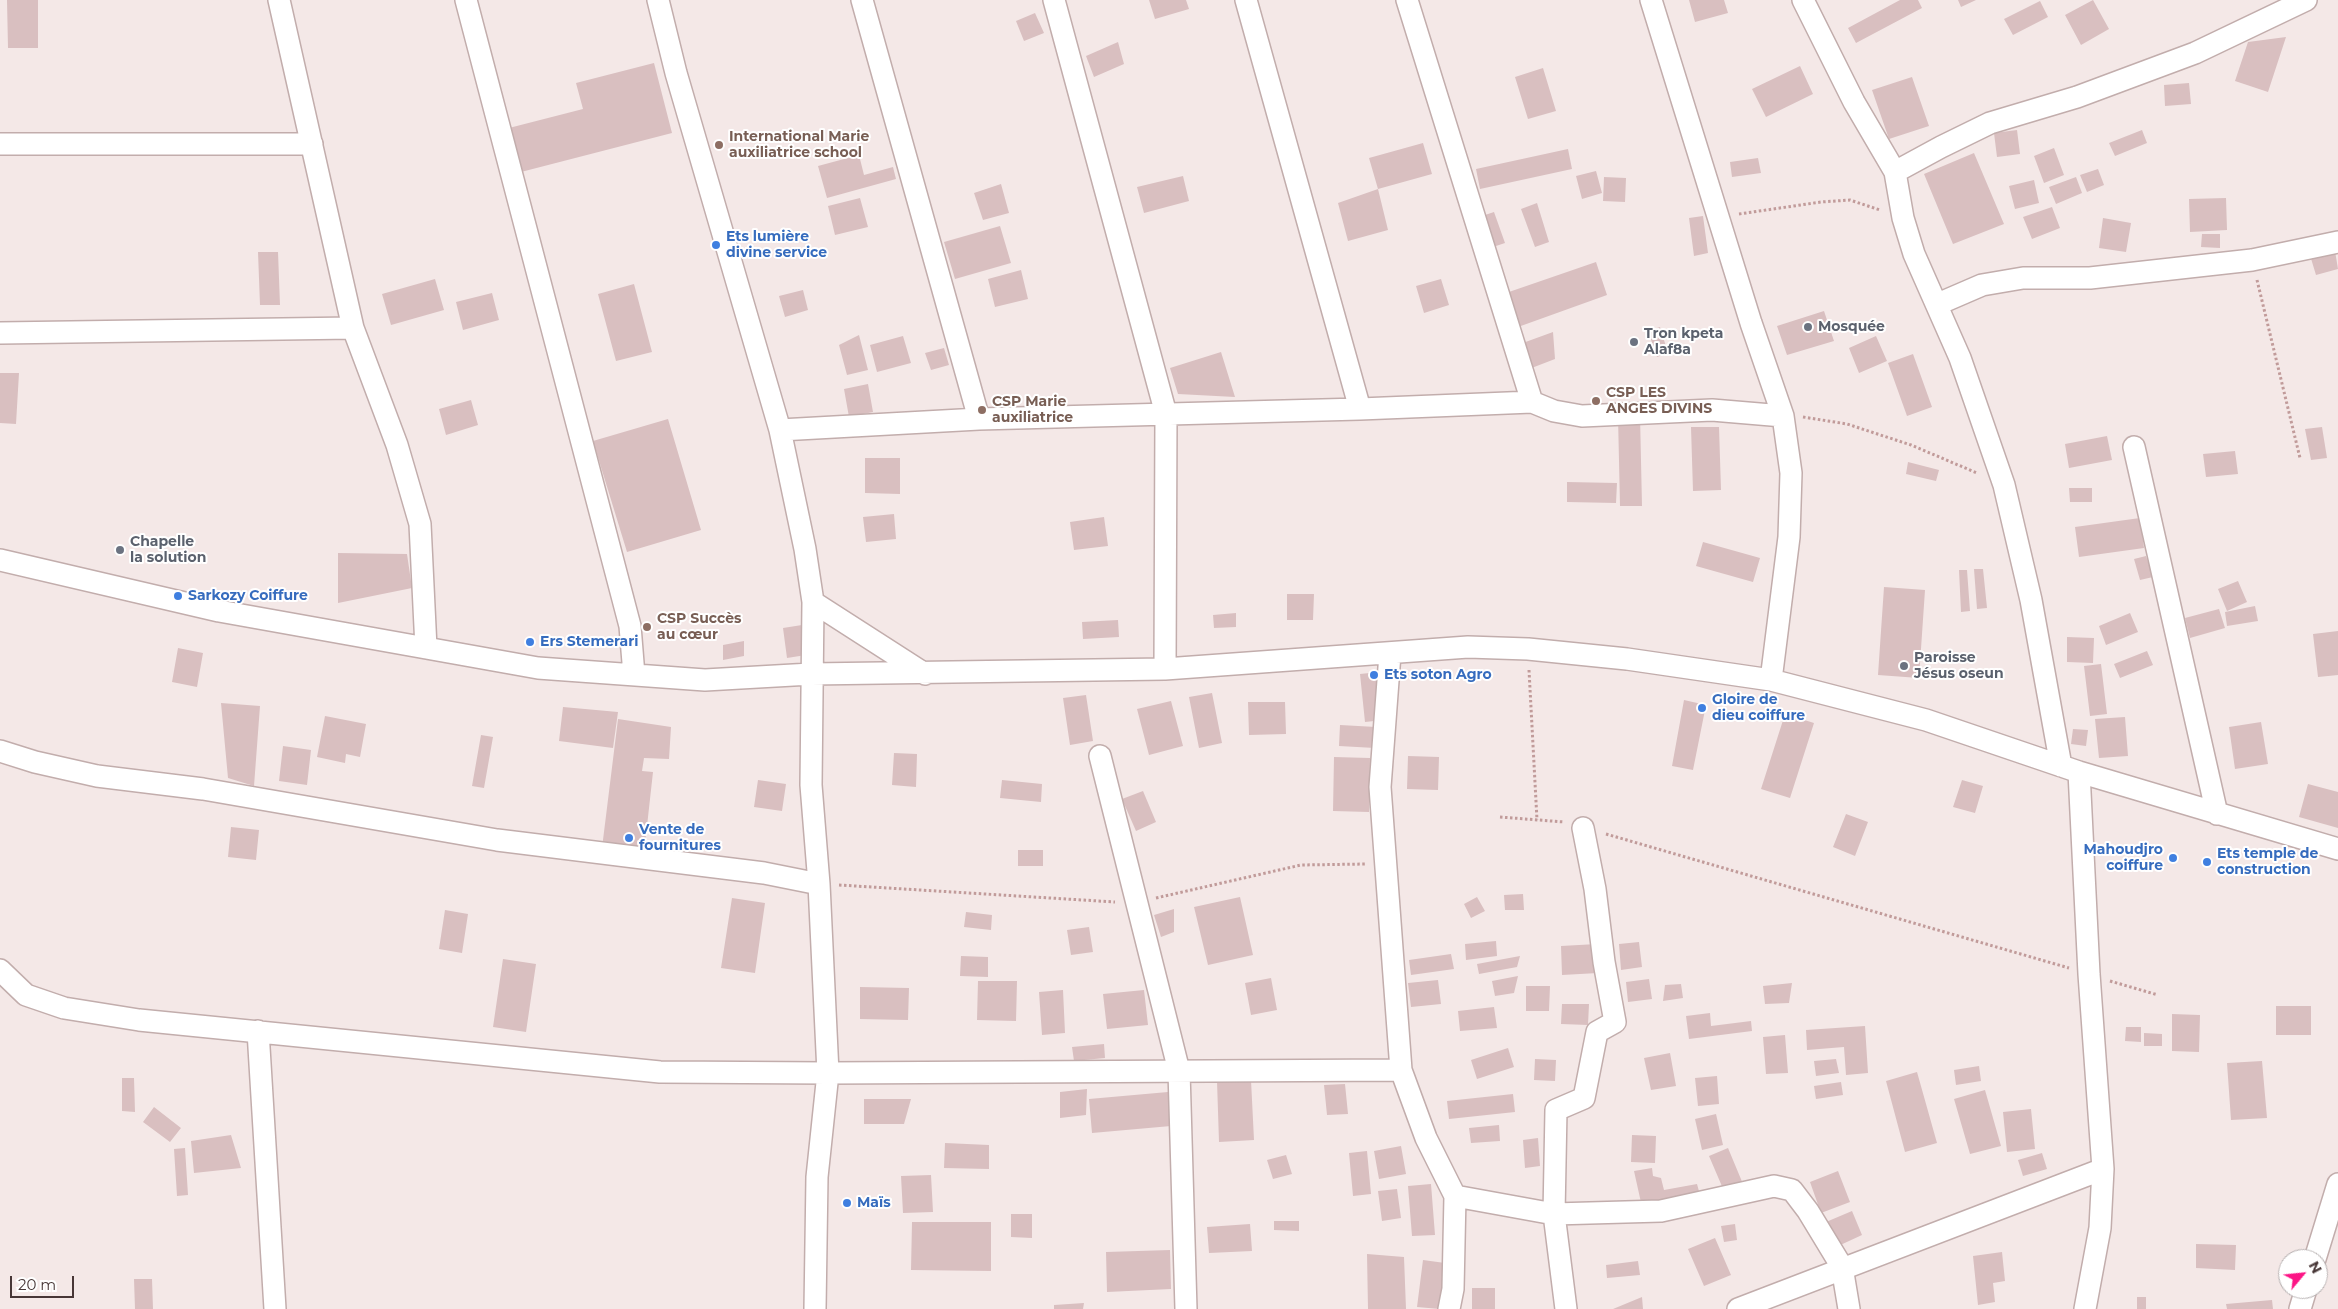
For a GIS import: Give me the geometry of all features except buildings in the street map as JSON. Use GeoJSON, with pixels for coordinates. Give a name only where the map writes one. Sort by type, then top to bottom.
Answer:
{"type":"FeatureCollection","features":[{"type":"Feature","properties":{"kind":"street"},"geometry":{"type":"LineString","coordinates":[[279,0],[353,328],[397,445],[420,524],[426,648]]}},
{"type":"Feature","properties":{"kind":"street"},"geometry":{"type":"LineString","coordinates":[[466,0],[627,617],[634,675]]}},
{"type":"Feature","properties":{"kind":"street"},"geometry":{"type":"LineString","coordinates":[[658,0],[676,72],[780,430],[805,549],[813,602],[811,785],[820,884],[828,1073],[817,1177],[815,1309]]}},
{"type":"Feature","properties":{"kind":"street"},"geometry":{"type":"LineString","coordinates":[[862,0],[978,419]]}},
{"type":"Feature","properties":{"kind":"street"},"geometry":{"type":"LineString","coordinates":[[1054,0],[1166,414],[1166,669]]}},
{"type":"Feature","properties":{"kind":"street"},"geometry":{"type":"LineString","coordinates":[[1246,0],[1360,409]]}},
{"type":"Feature","properties":{"kind":"street"},"geometry":{"type":"LineString","coordinates":[[1407,0],[1532,402]]}},
{"type":"Feature","properties":{"kind":"street"},"geometry":{"type":"LineString","coordinates":[[1651,0],[1783,416],[1791,473],[1789,537],[1771,680]]}},
{"type":"Feature","properties":{"kind":"street"},"geometry":{"type":"LineString","coordinates":[[1803,0],[1854,102],[1895,172],[1903,218],[1914,254],[1938,304],[1960,358],[2004,484],[2070,769],[2089,974],[2102,1169],[2100,1228],[2084,1309]]}},
{"type":"Feature","properties":{"kind":"street"},"geometry":{"type":"LineString","coordinates":[[1895,172],[1940,147],[1990,123],[2077,98],[2195,53],[2306,0]]}},
{"type":"Feature","properties":{"kind":"street"},"geometry":{"type":"LineString","coordinates":[[0,144],[312,144]]}},
{"type":"Feature","properties":{"kind":"street"},"geometry":{"type":"LineString","coordinates":[[1938,304],[1982,285],[2023,278],[2090,278],[2252,260],[2338,242]]}},
{"type":"Feature","properties":{"kind":"street"},"geometry":{"type":"LineString","coordinates":[[0,333],[353,328]]}},
{"type":"Feature","properties":{"kind":"street"},"geometry":{"type":"LineString","coordinates":[[780,430],[978,419],[1360,409],[1532,402],[1554,411],[1582,416],[1712,410],[1783,416]]}},
{"type":"Feature","properties":{"kind":"street"},"geometry":{"type":"LineString","coordinates":[[2134,447],[2217,814]]}},
{"type":"Feature","properties":{"kind":"street"},"geometry":{"type":"LineString","coordinates":[[0,560],[219,612],[538,668],[706,680],[811,674],[925,674],[1166,669],[1468,647],[1528,649],[1627,659],[1771,680],[1926,720],[2070,769],[2338,849]]}},
{"type":"Feature","properties":{"kind":"street"},"geometry":{"type":"LineString","coordinates":[[813,602],[925,674]]}},
{"type":"Feature","properties":{"kind":"street"},"geometry":{"type":"LineString","coordinates":[[1390,654],[1380,787],[1401,1070],[1426,1138],[1456,1196],[1453,1289],[1449,1309]]}},
{"type":"Feature","properties":{"kind":"street"},"geometry":{"type":"LineString","coordinates":[[0,751],[36,762],[97,776],[203,789],[497,840],[764,873],[820,884]]}},
{"type":"Feature","properties":{"kind":"street"},"geometry":{"type":"LineString","coordinates":[[1100,756],[1179,1071],[1186,1309]]}},
{"type":"Feature","properties":{"kind":"street"},"geometry":{"type":"LineString","coordinates":[[1566,1309],[1554,1214],[1556,1110],[1584,1098],[1596,1032],[1615,1022],[1604,962],[1595,889],[1583,828]]}},
{"type":"Feature","properties":{"kind":"street"},"geometry":{"type":"LineString","coordinates":[[0,970],[26,995],[64,1008],[139,1020],[660,1072],[1401,1070]]}},
{"type":"Feature","properties":{"kind":"street"},"geometry":{"type":"LineString","coordinates":[[258,1031],[275,1309]]}},
{"type":"Feature","properties":{"kind":"street"},"geometry":{"type":"LineString","coordinates":[[1738,1309],[1842,1267],[2102,1169]]}},
{"type":"Feature","properties":{"kind":"street"},"geometry":{"type":"LineString","coordinates":[[2318,1249],[2338,1184]]}},
{"type":"Feature","properties":{"kind":"street"},"geometry":{"type":"LineString","coordinates":[[1456,1196],[1554,1214],[1661,1211],[1774,1186],[1792,1190],[1808,1211],[1842,1267],[1849,1309]]}},
{"type":"Feature","properties":{"kind":"path"},"geometry":{"type":"LineString","coordinates":[[1719,218],[1812,203],[1850,200],[1903,218]]}},
{"type":"Feature","properties":{"kind":"path"},"geometry":{"type":"LineString","coordinates":[[2252,260],[2300,458]]}},
{"type":"Feature","properties":{"kind":"path"},"geometry":{"type":"LineString","coordinates":[[1783,416],[1847,424],[1911,444],[2004,484]]}},
{"type":"Feature","properties":{"kind":"path"},"geometry":{"type":"LineString","coordinates":[[1528,649],[1537,820]]}},
{"type":"Feature","properties":{"kind":"path"},"geometry":{"type":"LineString","coordinates":[[1500,817],[1564,822],[2158,995]]}},
{"type":"Feature","properties":{"kind":"path"},"geometry":{"type":"LineString","coordinates":[[820,884],[1137,903],[1301,865],[1386,864]]}},
{"type":"Feature","properties":{"kind":"place","name":"International Marie auxiliatrice school"},"geometry":{"type":"Point","coordinates":[719,145]}},
{"type":"Feature","properties":{"kind":"place","name":"Ets lumière divine service"},"geometry":{"type":"Point","coordinates":[716,245]}},
{"type":"Feature","properties":{"kind":"place","name":"Mosquée"},"geometry":{"type":"Point","coordinates":[1808,327]}},
{"type":"Feature","properties":{"kind":"place","name":"Tron kpeta Alaf8a"},"geometry":{"type":"Point","coordinates":[1634,342]}},
{"type":"Feature","properties":{"kind":"place","name":"CSP LES ANGES DIVINS"},"geometry":{"type":"Point","coordinates":[1596,401]}},
{"type":"Feature","properties":{"kind":"place","name":"CSP Marie auxiliatrice"},"geometry":{"type":"Point","coordinates":[982,410]}},
{"type":"Feature","properties":{"kind":"place","name":"Chapelle la solution"},"geometry":{"type":"Point","coordinates":[120,550]}},
{"type":"Feature","properties":{"kind":"place","name":"Sarkozy Coiffure"},"geometry":{"type":"Point","coordinates":[178,596]}},
{"type":"Feature","properties":{"kind":"place","name":"CSP Succès au cœur"},"geometry":{"type":"Point","coordinates":[647,627]}},
{"type":"Feature","properties":{"kind":"place","name":"Ers Stemerari"},"geometry":{"type":"Point","coordinates":[530,642]}},
{"type":"Feature","properties":{"kind":"place","name":"Paroisse Jésus oseun"},"geometry":{"type":"Point","coordinates":[1904,666]}},
{"type":"Feature","properties":{"kind":"place","name":"Ets soton Agro"},"geometry":{"type":"Point","coordinates":[1374,675]}},
{"type":"Feature","properties":{"kind":"place","name":"Gloire de dieu coiffure"},"geometry":{"type":"Point","coordinates":[1702,708]}},
{"type":"Feature","properties":{"kind":"place","name":"Vente de fournitures"},"geometry":{"type":"Point","coordinates":[629,838]}},
{"type":"Feature","properties":{"kind":"place","name":"Mahoudjro coiffure"},"geometry":{"type":"Point","coordinates":[2173,858]}},
{"type":"Feature","properties":{"kind":"place","name":"Ets temple de construction"},"geometry":{"type":"Point","coordinates":[2207,862]}},
{"type":"Feature","properties":{"kind":"place","name":"Maïs"},"geometry":{"type":"Point","coordinates":[847,1203]}}]}
